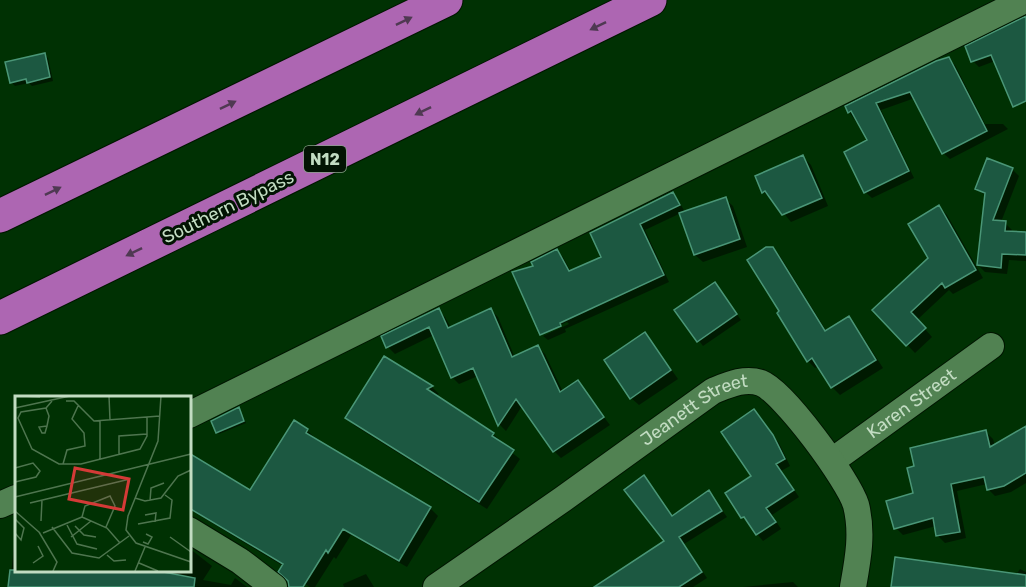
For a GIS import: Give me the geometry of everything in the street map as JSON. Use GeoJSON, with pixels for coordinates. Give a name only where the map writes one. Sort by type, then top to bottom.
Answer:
{"type":"FeatureCollection","features":[{"type":"Feature","properties":{"kind":"highway"},"geometry":{"type":"LineString","coordinates":[[0,216],[446,0]]}},
{"type":"Feature","properties":{"kind":"highway","name":"Southern Bypass"},"geometry":{"type":"LineString","coordinates":[[0,318],[650,0]]}},
{"type":"Feature","properties":{"kind":"street"},"geometry":{"type":"LineString","coordinates":[[190,415],[1025,0]]}},
{"type":"Feature","properties":{"kind":"street","name":"Karen Street"},"geometry":{"type":"LineString","coordinates":[[832,461],[991,346]]}},
{"type":"Feature","properties":{"kind":"street","name":"Jeanett Street"},"geometry":{"type":"LineString","coordinates":[[436,587],[713,391],[748,380],[762,383],[769,388],[796,416],[832,461],[848,486],[856,504],[861,536],[852,587]]}},
{"type":"Feature","properties":{"kind":"street"},"geometry":{"type":"LineString","coordinates":[[0,506],[15,498]]}},
{"type":"Feature","properties":{"kind":"street"},"geometry":{"type":"LineString","coordinates":[[190,531],[240,561],[274,587]]}},
{"type":"Feature","properties":{"kind":"building"},"geometry":{"type":"Polygon","coordinates":[[[1026,16],[1026,101],[1013,107],[991,55],[971,62],[965,46],[1026,16]]]}},
{"type":"Feature","properties":{"kind":"building"},"geometry":{"type":"Polygon","coordinates":[[[45,53],[50,77],[27,83],[26,79],[10,83],[5,62],[45,53]]]}},
{"type":"Feature","properties":{"kind":"building"},"geometry":{"type":"Polygon","coordinates":[[[949,57],[987,131],[942,154],[910,92],[876,103],[909,171],[864,193],[844,152],[867,140],[851,111],[848,113],[845,106],[936,61],[949,57]]]}},
{"type":"Feature","properties":{"kind":"building"},"geometry":{"type":"Polygon","coordinates":[[[803,155],[822,198],[782,215],[765,191],[762,193],[755,176],[803,155]]]}},
{"type":"Feature","properties":{"kind":"building"},"geometry":{"type":"Polygon","coordinates":[[[987,158],[1013,168],[993,220],[1006,221],[1005,231],[1026,232],[1026,255],[1002,254],[1001,268],[977,265],[985,193],[975,189],[987,158]]]}},
{"type":"Feature","properties":{"kind":"building"},"geometry":{"type":"Polygon","coordinates":[[[673,192],[680,205],[640,224],[664,275],[560,323],[561,326],[540,335],[512,272],[533,266],[531,262],[557,249],[569,271],[601,257],[590,233],[673,192]]]}},
{"type":"Feature","properties":{"kind":"building"},"geometry":{"type":"Polygon","coordinates":[[[726,197],[740,239],[694,255],[679,213],[726,197]]]}},
{"type":"Feature","properties":{"kind":"building"},"geometry":{"type":"Polygon","coordinates":[[[939,205],[976,270],[945,288],[942,283],[911,312],[926,328],[906,346],[872,310],[928,258],[908,224],[939,205]]]}},
{"type":"Feature","properties":{"kind":"building"},"geometry":{"type":"Polygon","coordinates":[[[766,247],[773,247],[825,331],[849,316],[876,360],[831,388],[812,358],[807,362],[747,260],[766,247]]]}},
{"type":"Feature","properties":{"kind":"building"},"geometry":{"type":"Polygon","coordinates":[[[715,282],[737,314],[697,342],[674,310],[715,282]]]}},
{"type":"Feature","properties":{"kind":"building"},"geometry":{"type":"Polygon","coordinates":[[[439,308],[448,328],[491,308],[512,357],[538,345],[560,392],[578,380],[604,417],[553,452],[516,399],[498,426],[473,368],[451,378],[429,327],[386,348],[381,336],[439,308]]]}},
{"type":"Feature","properties":{"kind":"building"},"geometry":{"type":"Polygon","coordinates":[[[645,332],[671,370],[630,399],[604,360],[645,332]]]}},
{"type":"Feature","properties":{"kind":"building"},"geometry":{"type":"Polygon","coordinates":[[[384,356],[433,386],[427,389],[494,433],[492,436],[514,450],[479,502],[345,418],[384,356]]]}},
{"type":"Feature","properties":{"kind":"building"},"geometry":{"type":"Polygon","coordinates":[[[239,407],[244,421],[216,433],[211,421],[239,407]]]}},
{"type":"Feature","properties":{"kind":"building"},"geometry":{"type":"Polygon","coordinates":[[[754,409],[773,435],[785,459],[776,464],[794,490],[766,508],[776,522],[756,535],[744,517],[741,518],[725,493],[751,476],[721,432],[754,409]]]}},
{"type":"Feature","properties":{"kind":"building"},"geometry":{"type":"Polygon","coordinates":[[[294,420],[308,429],[306,433],[431,507],[399,561],[343,529],[328,553],[326,550],[303,587],[289,587],[288,581],[278,572],[283,564],[190,509],[190,454],[250,490],[294,420]]]}},
{"type":"Feature","properties":{"kind":"building"},"geometry":{"type":"Polygon","coordinates":[[[1026,426],[1026,473],[1004,486],[987,490],[984,477],[951,484],[960,532],[936,536],[933,518],[894,529],[886,501],[913,493],[907,468],[914,466],[910,448],[986,430],[990,447],[1026,426]]]}},
{"type":"Feature","properties":{"kind":"building"},"geometry":{"type":"Polygon","coordinates":[[[644,475],[672,516],[709,490],[722,511],[679,537],[702,572],[679,587],[594,587],[664,541],[624,490],[644,475]]]}},
{"type":"Feature","properties":{"kind":"building"},"geometry":{"type":"Polygon","coordinates":[[[895,557],[1026,575],[1026,587],[891,587],[895,557]]]}},
{"type":"Feature","properties":{"kind":"building"},"geometry":{"type":"Polygon","coordinates":[[[10,570],[15,570],[15,572],[164,572],[195,578],[194,587],[8,587],[10,570]]]}}]}
